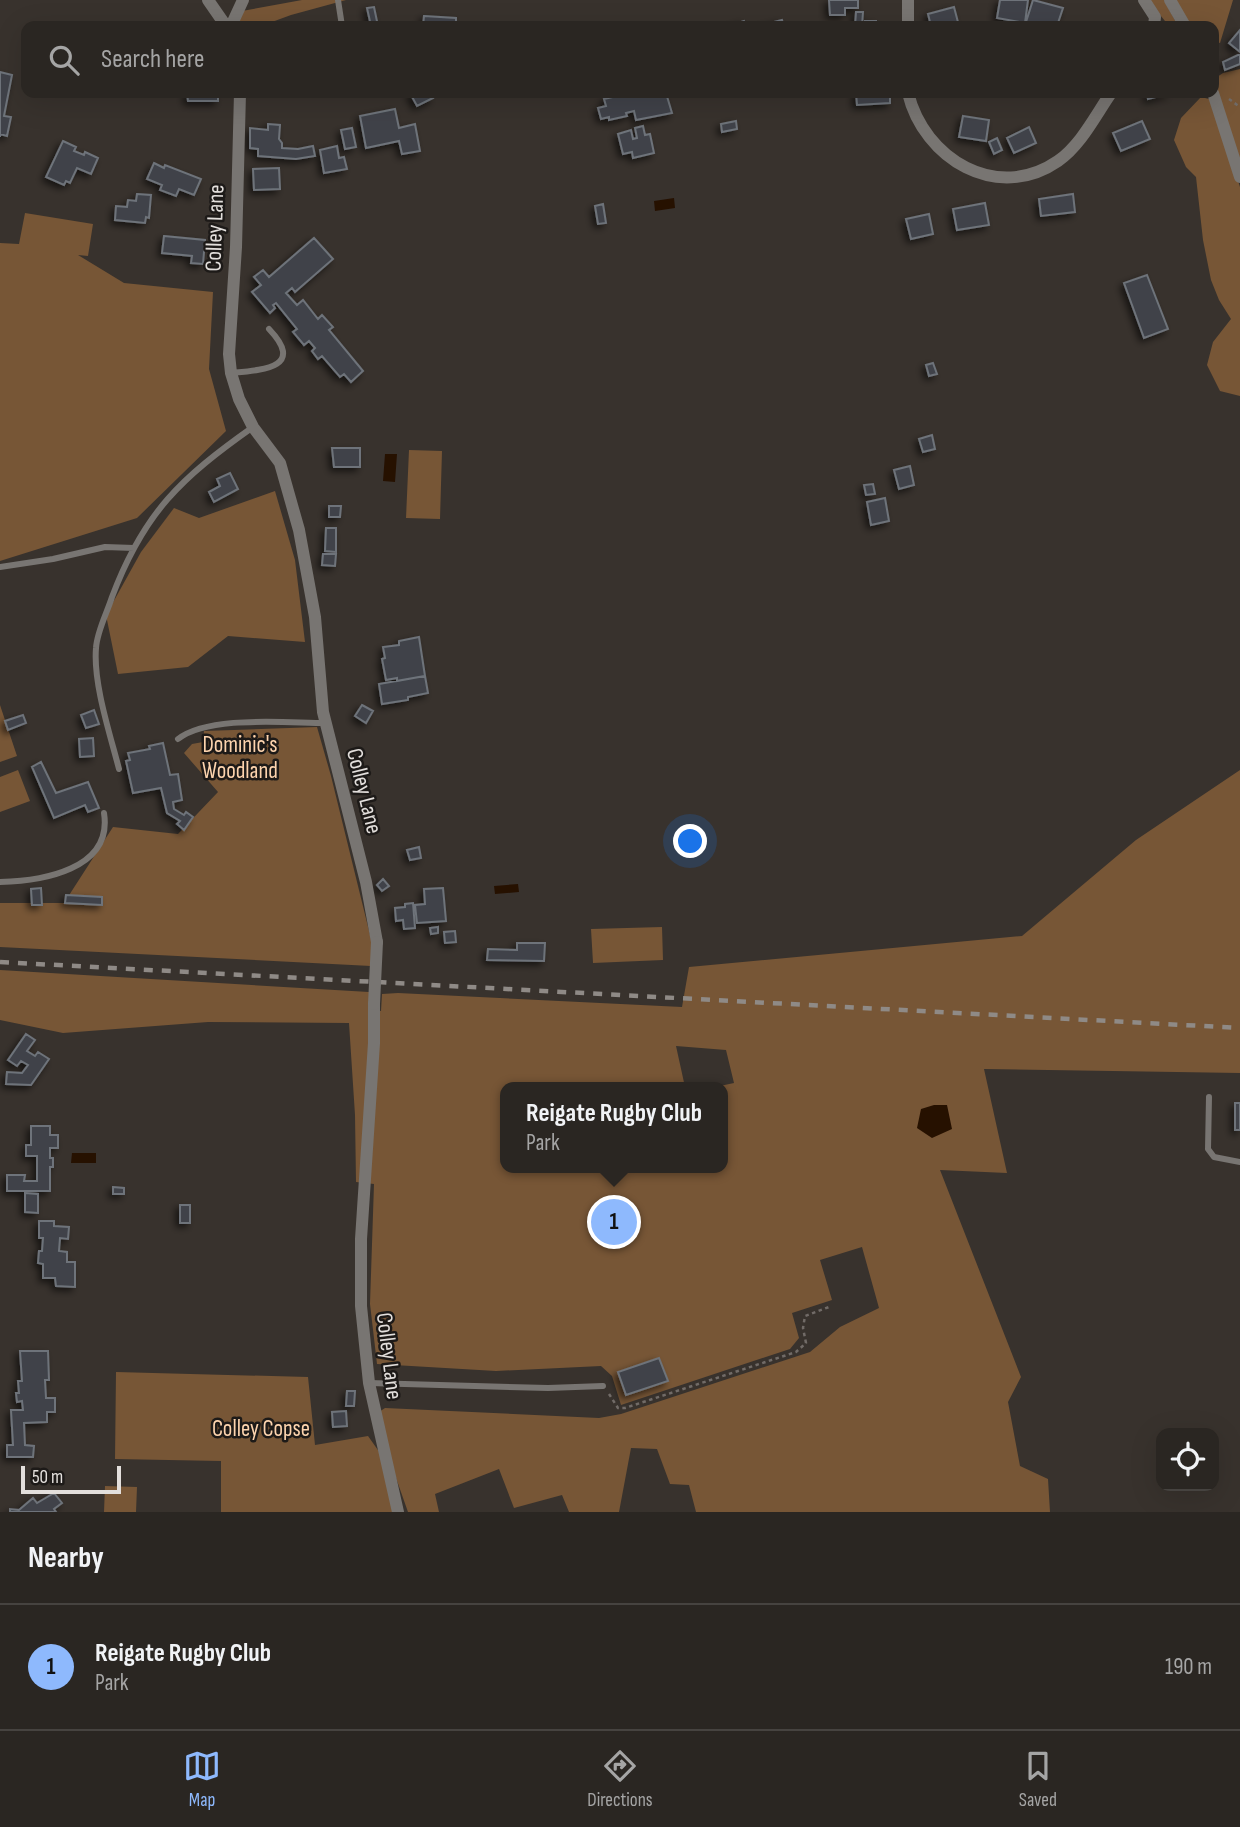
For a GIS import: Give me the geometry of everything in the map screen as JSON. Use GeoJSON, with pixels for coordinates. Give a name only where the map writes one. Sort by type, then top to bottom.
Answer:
{"type":"FeatureCollection","features":[{"type":"Feature","properties":{"kind":"street"},"geometry":{"type":"LineString","coordinates":[[208,0],[225,21]]}},
{"type":"Feature","properties":{"kind":"street"},"geometry":{"type":"LineString","coordinates":[[232,21],[243,0]]}},
{"type":"Feature","properties":{"kind":"street"},"geometry":{"type":"LineString","coordinates":[[908,0],[908,21]]}},
{"type":"Feature","properties":{"kind":"street"},"geometry":{"type":"LineString","coordinates":[[1144,0],[1155,17],[1155,21]]}},
{"type":"Feature","properties":{"kind":"street"},"geometry":{"type":"LineString","coordinates":[[1170,0],[1182,21]]}},
{"type":"Feature","properties":{"kind":"street","name":"Colley Lane"},"geometry":{"type":"LineString","coordinates":[[240,98],[236,247],[229,354],[231,373],[239,399],[253,427],[279,463],[299,530],[315,617],[326,723],[366,882],[377,942],[361,1238],[361,1306],[369,1383],[398,1512]]}},
{"type":"Feature","properties":{"kind":"street"},"geometry":{"type":"LineString","coordinates":[[910,98],[922,129],[940,150],[968,168],[988,176],[1007,178],[1026,177],[1059,161],[1077,142],[1108,98]]}},
{"type":"Feature","properties":{"kind":"street"},"geometry":{"type":"LineString","coordinates":[[1215,98],[1240,177]]}},
{"type":"Feature","properties":{"kind":"lane"},"geometry":{"type":"LineString","coordinates":[[338,0],[341,21]]}},
{"type":"Feature","properties":{"kind":"lane"},"geometry":{"type":"LineString","coordinates":[[231,373],[263,369],[282,359],[284,354],[281,342],[268,329]]}},
{"type":"Feature","properties":{"kind":"lane"},"geometry":{"type":"LineString","coordinates":[[119,769],[99,688],[96,648],[124,566],[149,520],[170,494],[209,458],[253,427]]}},
{"type":"Feature","properties":{"kind":"lane"},"geometry":{"type":"LineString","coordinates":[[0,567],[105,547],[134,548]]}},
{"type":"Feature","properties":{"kind":"lane"},"geometry":{"type":"LineString","coordinates":[[178,739],[189,731],[220,724],[326,723]]}},
{"type":"Feature","properties":{"kind":"lane"},"geometry":{"type":"LineString","coordinates":[[0,882],[43,878],[79,866],[94,852],[104,834],[104,813]]}},
{"type":"Feature","properties":{"kind":"lane"},"geometry":{"type":"LineString","coordinates":[[1209,1097],[1208,1149],[1214,1157],[1240,1162]]}},
{"type":"Feature","properties":{"kind":"lane"},"geometry":{"type":"LineString","coordinates":[[369,1383],[548,1388],[603,1386]]}},
{"type":"Feature","properties":{"kind":"path"},"geometry":{"type":"LineString","coordinates":[[603,1386],[618,1408],[625,1408],[796,1352],[806,1343],[804,1317],[830,1307]]}},
{"type":"Feature","properties":{"kind":"green space"},"geometry":{"type":"Polygon","coordinates":[[[302,0],[346,0],[275,21],[239,21],[242,11],[302,0]]]}},
{"type":"Feature","properties":{"kind":"green space"},"geometry":{"type":"Polygon","coordinates":[[[1148,0],[1164,0],[1175,21],[1165,21],[1148,0]]]}},
{"type":"Feature","properties":{"kind":"green space"},"geometry":{"type":"Polygon","coordinates":[[[1175,0],[1233,0],[1220,43],[1219,21],[1187,21],[1175,0]]]}},
{"type":"Feature","properties":{"kind":"green space"},"geometry":{"type":"Polygon","coordinates":[[[1240,69],[1240,165],[1219,96],[1219,76],[1240,69]]]}},
{"type":"Feature","properties":{"kind":"green space"},"geometry":{"type":"Polygon","coordinates":[[[1200,98],[1213,100],[1240,187],[1240,396],[1220,391],[1207,365],[1213,342],[1231,319],[1211,280],[1203,240],[1196,177],[1186,167],[1174,140],[1181,118],[1200,98]]]}},
{"type":"Feature","properties":{"kind":"green space"},"geometry":{"type":"Polygon","coordinates":[[[25,213],[93,224],[88,256],[78,255],[124,283],[213,292],[209,369],[226,431],[137,518],[0,561],[0,243],[19,244],[25,213]]]}},
{"type":"Feature","properties":{"kind":"green space"},"geometry":{"type":"Polygon","coordinates":[[[409,450],[442,451],[440,519],[406,518],[409,450]]]}},
{"type":"Feature","properties":{"kind":"green space"},"geometry":{"type":"Polygon","coordinates":[[[275,491],[295,560],[305,642],[228,636],[188,667],[118,674],[106,615],[141,552],[174,508],[199,518],[275,491]]]}},
{"type":"Feature","properties":{"kind":"green space"},"geometry":{"type":"Polygon","coordinates":[[[0,705],[17,756],[0,762],[0,705]]]}},
{"type":"Feature","properties":{"kind":"green space","name":"Dominic's Woodland"},"geometry":{"type":"Polygon","coordinates":[[[317,727],[372,943],[371,966],[0,947],[0,903],[64,903],[113,827],[178,834],[218,792],[184,753],[192,744],[203,742],[204,731],[317,727]]]}},
{"type":"Feature","properties":{"kind":"green space"},"geometry":{"type":"Polygon","coordinates":[[[18,770],[30,801],[0,812],[0,777],[18,770]]]}},
{"type":"Feature","properties":{"kind":"green space"},"geometry":{"type":"Polygon","coordinates":[[[1240,770],[1240,1073],[984,1069],[1007,1173],[940,1170],[1021,1377],[1008,1402],[1020,1466],[1048,1479],[1050,1512],[696,1512],[689,1485],[670,1484],[657,1449],[631,1448],[619,1512],[569,1512],[562,1495],[514,1508],[499,1469],[435,1494],[439,1512],[408,1512],[389,1458],[379,1412],[385,1408],[599,1418],[621,1414],[810,1352],[840,1327],[879,1308],[862,1247],[820,1260],[832,1300],[792,1313],[799,1338],[790,1349],[621,1405],[612,1376],[601,1366],[496,1371],[377,1364],[370,1304],[374,1184],[356,1182],[349,1023],[208,1022],[63,1033],[0,1020],[0,970],[369,992],[369,1010],[381,1011],[382,994],[398,993],[682,1007],[689,967],[1022,936],[1136,840],[1240,770]]]}},
{"type":"Feature","properties":{"kind":"green space"},"geometry":{"type":"Polygon","coordinates":[[[662,927],[663,960],[593,963],[591,929],[662,927]]]}},
{"type":"Feature","properties":{"kind":"green space","name":"Colley Copse"},"geometry":{"type":"Polygon","coordinates":[[[116,1372],[308,1377],[315,1445],[368,1436],[385,1460],[398,1512],[221,1512],[221,1461],[115,1459],[116,1372]]]}},
{"type":"Feature","properties":{"kind":"green space"},"geometry":{"type":"Polygon","coordinates":[[[105,1486],[137,1487],[136,1512],[104,1512],[105,1486]]]}},
{"type":"Feature","properties":{"kind":"shaded area"},"geometry":{"type":"Polygon","coordinates":[[[674,198],[675,208],[655,211],[654,201],[674,198]]]}},
{"type":"Feature","properties":{"kind":"shaded area"},"geometry":{"type":"Polygon","coordinates":[[[385,454],[397,454],[395,482],[383,481],[385,454]]]}},
{"type":"Feature","properties":{"kind":"shaded area"},"geometry":{"type":"Polygon","coordinates":[[[518,884],[519,892],[495,894],[494,886],[518,884]]]}},
{"type":"Feature","properties":{"kind":"shaded area"},"geometry":{"type":"Polygon","coordinates":[[[947,1105],[952,1129],[932,1138],[917,1128],[921,1109],[947,1105]]]}},
{"type":"Feature","properties":{"kind":"shaded area"},"geometry":{"type":"Polygon","coordinates":[[[72,1153],[96,1153],[96,1163],[71,1163],[72,1153]]]}},
{"type":"Feature","properties":{"kind":"building"},"geometry":{"type":"Polygon","coordinates":[[[829,0],[858,0],[858,8],[845,8],[845,15],[830,15],[829,0]]]}},
{"type":"Feature","properties":{"kind":"building"},"geometry":{"type":"Polygon","coordinates":[[[1000,0],[1028,0],[1025,21],[997,18],[1000,0]]]}},
{"type":"Feature","properties":{"kind":"building"},"geometry":{"type":"Polygon","coordinates":[[[1033,0],[1063,8],[1059,21],[1026,21],[1033,0]]]}},
{"type":"Feature","properties":{"kind":"building"},"geometry":{"type":"Polygon","coordinates":[[[374,7],[377,21],[370,21],[367,8],[374,7]]]}},
{"type":"Feature","properties":{"kind":"building"},"geometry":{"type":"Polygon","coordinates":[[[954,7],[958,21],[930,21],[928,14],[954,7]]]}},
{"type":"Feature","properties":{"kind":"building"},"geometry":{"type":"Polygon","coordinates":[[[856,12],[863,12],[862,21],[855,21],[856,12]]]}},
{"type":"Feature","properties":{"kind":"building"},"geometry":{"type":"Polygon","coordinates":[[[424,16],[456,18],[456,21],[424,21],[424,16]]]}},
{"type":"Feature","properties":{"kind":"building"},"geometry":{"type":"Polygon","coordinates":[[[1240,30],[1240,52],[1229,43],[1240,30]]]}},
{"type":"Feature","properties":{"kind":"building"},"geometry":{"type":"Polygon","coordinates":[[[1240,54],[1240,64],[1225,70],[1223,62],[1240,54]]]}},
{"type":"Feature","properties":{"kind":"building"},"geometry":{"type":"Polygon","coordinates":[[[0,72],[12,75],[4,116],[11,117],[7,136],[0,134],[0,72]]]}},
{"type":"Feature","properties":{"kind":"building"},"geometry":{"type":"Polygon","coordinates":[[[188,98],[218,98],[218,101],[188,101],[188,98]]]}},
{"type":"Feature","properties":{"kind":"building"},"geometry":{"type":"Polygon","coordinates":[[[413,98],[433,98],[417,106],[413,98]]]}},
{"type":"Feature","properties":{"kind":"building"},"geometry":{"type":"Polygon","coordinates":[[[668,98],[672,113],[636,120],[634,111],[626,113],[627,116],[601,119],[598,108],[606,106],[604,99],[668,98]]]}},
{"type":"Feature","properties":{"kind":"building"},"geometry":{"type":"Polygon","coordinates":[[[856,98],[890,98],[890,103],[857,105],[856,98]]]}},
{"type":"Feature","properties":{"kind":"building"},"geometry":{"type":"Polygon","coordinates":[[[395,109],[399,128],[415,124],[420,151],[402,154],[399,141],[366,148],[360,116],[395,109]]]}},
{"type":"Feature","properties":{"kind":"building"},"geometry":{"type":"Polygon","coordinates":[[[963,116],[989,120],[986,141],[959,137],[963,116]]]}},
{"type":"Feature","properties":{"kind":"building"},"geometry":{"type":"Polygon","coordinates":[[[736,121],[737,129],[722,132],[721,124],[736,121]]]}},
{"type":"Feature","properties":{"kind":"building"},"geometry":{"type":"Polygon","coordinates":[[[1142,121],[1150,139],[1121,151],[1113,133],[1142,121]]]}},
{"type":"Feature","properties":{"kind":"building"},"geometry":{"type":"Polygon","coordinates":[[[268,124],[280,125],[279,139],[282,148],[313,146],[315,156],[296,159],[258,156],[258,149],[250,148],[250,128],[268,130],[268,124]]]}},
{"type":"Feature","properties":{"kind":"building"},"geometry":{"type":"Polygon","coordinates":[[[643,126],[645,135],[650,134],[654,153],[633,158],[632,152],[623,154],[618,134],[631,130],[633,139],[637,138],[635,128],[643,126]]]}},
{"type":"Feature","properties":{"kind":"building"},"geometry":{"type":"Polygon","coordinates":[[[1029,127],[1036,143],[1014,153],[1007,138],[1029,127]]]}},
{"type":"Feature","properties":{"kind":"building"},"geometry":{"type":"Polygon","coordinates":[[[352,128],[356,147],[345,149],[341,130],[352,128]]]}},
{"type":"Feature","properties":{"kind":"building"},"geometry":{"type":"Polygon","coordinates":[[[997,138],[1002,150],[994,154],[989,142],[997,138]]]}},
{"type":"Feature","properties":{"kind":"building"},"geometry":{"type":"Polygon","coordinates":[[[63,141],[76,147],[74,151],[84,155],[85,152],[98,158],[91,174],[77,168],[70,183],[66,181],[64,185],[46,177],[63,141]]]}},
{"type":"Feature","properties":{"kind":"building"},"geometry":{"type":"Polygon","coordinates":[[[337,146],[339,158],[344,157],[347,169],[324,173],[320,150],[337,146]]]}},
{"type":"Feature","properties":{"kind":"building"},"geometry":{"type":"Polygon","coordinates":[[[154,163],[201,179],[194,195],[179,189],[176,196],[160,190],[162,185],[147,179],[154,163]]]}},
{"type":"Feature","properties":{"kind":"building"},"geometry":{"type":"Polygon","coordinates":[[[279,168],[280,189],[254,190],[253,169],[279,168]]]}},
{"type":"Feature","properties":{"kind":"building"},"geometry":{"type":"Polygon","coordinates":[[[137,194],[151,195],[149,218],[146,217],[145,223],[115,220],[116,206],[127,207],[128,200],[136,201],[137,194]]]}},
{"type":"Feature","properties":{"kind":"building"},"geometry":{"type":"Polygon","coordinates":[[[1073,194],[1075,212],[1041,216],[1039,199],[1073,194]]]}},
{"type":"Feature","properties":{"kind":"building"},"geometry":{"type":"Polygon","coordinates":[[[985,203],[989,225],[957,230],[953,209],[985,203]]]}},
{"type":"Feature","properties":{"kind":"building"},"geometry":{"type":"Polygon","coordinates":[[[603,204],[606,223],[598,224],[595,206],[603,204]]]}},
{"type":"Feature","properties":{"kind":"building"},"geometry":{"type":"Polygon","coordinates":[[[929,214],[933,234],[911,239],[906,219],[929,214]]]}},
{"type":"Feature","properties":{"kind":"building"},"geometry":{"type":"Polygon","coordinates":[[[164,236],[205,240],[203,264],[191,263],[192,256],[162,253],[164,236]]]}},
{"type":"Feature","properties":{"kind":"building"},"geometry":{"type":"Polygon","coordinates":[[[314,238],[333,259],[295,292],[292,288],[286,293],[297,305],[303,300],[318,319],[322,315],[333,327],[329,330],[363,371],[351,382],[344,374],[340,377],[322,356],[318,359],[312,351],[315,348],[309,341],[304,345],[293,332],[297,329],[276,303],[270,313],[252,292],[261,285],[254,277],[263,270],[269,277],[314,238]]]}},
{"type":"Feature","properties":{"kind":"building"},"geometry":{"type":"Polygon","coordinates":[[[1147,275],[1168,329],[1144,338],[1124,283],[1147,275]]]}},
{"type":"Feature","properties":{"kind":"building"},"geometry":{"type":"Polygon","coordinates":[[[933,363],[937,374],[929,376],[926,365],[933,363]]]}},
{"type":"Feature","properties":{"kind":"building"},"geometry":{"type":"Polygon","coordinates":[[[932,435],[935,449],[923,452],[919,439],[932,435]]]}},
{"type":"Feature","properties":{"kind":"building"},"geometry":{"type":"Polygon","coordinates":[[[332,448],[360,448],[360,467],[334,467],[332,448]]]}},
{"type":"Feature","properties":{"kind":"building"},"geometry":{"type":"Polygon","coordinates":[[[910,466],[914,485],[899,489],[894,470],[910,466]]]}},
{"type":"Feature","properties":{"kind":"building"},"geometry":{"type":"Polygon","coordinates":[[[230,473],[238,489],[214,502],[209,492],[220,486],[217,479],[230,473]]]}},
{"type":"Feature","properties":{"kind":"building"},"geometry":{"type":"Polygon","coordinates":[[[873,484],[875,494],[866,495],[864,485],[873,484]]]}},
{"type":"Feature","properties":{"kind":"building"},"geometry":{"type":"Polygon","coordinates":[[[885,498],[889,521],[871,525],[867,502],[885,498]]]}},
{"type":"Feature","properties":{"kind":"building"},"geometry":{"type":"Polygon","coordinates":[[[329,506],[341,506],[340,517],[329,517],[329,506]]]}},
{"type":"Feature","properties":{"kind":"building"},"geometry":{"type":"Polygon","coordinates":[[[326,528],[336,528],[336,552],[325,551],[326,528]]]}},
{"type":"Feature","properties":{"kind":"building"},"geometry":{"type":"Polygon","coordinates":[[[323,554],[336,554],[335,566],[322,565],[323,554]]]}},
{"type":"Feature","properties":{"kind":"building"},"geometry":{"type":"Polygon","coordinates":[[[419,637],[425,676],[397,681],[397,678],[386,680],[383,647],[399,645],[399,641],[419,637]]]}},
{"type":"Feature","properties":{"kind":"building"},"geometry":{"type":"Polygon","coordinates":[[[425,676],[428,693],[408,697],[408,700],[382,704],[379,684],[425,676]]]}},
{"type":"Feature","properties":{"kind":"building"},"geometry":{"type":"Polygon","coordinates":[[[362,705],[373,711],[366,723],[355,716],[362,705]]]}},
{"type":"Feature","properties":{"kind":"building"},"geometry":{"type":"Polygon","coordinates":[[[94,710],[99,724],[86,728],[81,715],[94,710]]]}},
{"type":"Feature","properties":{"kind":"building"},"geometry":{"type":"Polygon","coordinates":[[[23,715],[26,723],[8,730],[5,721],[23,715]]]}},
{"type":"Feature","properties":{"kind":"building"},"geometry":{"type":"Polygon","coordinates":[[[93,738],[94,756],[80,757],[79,739],[93,738]]]}},
{"type":"Feature","properties":{"kind":"building"},"geometry":{"type":"Polygon","coordinates":[[[163,743],[170,775],[178,774],[182,800],[173,802],[174,809],[193,817],[184,830],[177,824],[180,821],[167,813],[161,788],[133,793],[126,761],[130,760],[128,753],[150,749],[149,746],[163,743]]]}},
{"type":"Feature","properties":{"kind":"building"},"geometry":{"type":"Polygon","coordinates":[[[41,762],[56,793],[88,782],[99,808],[88,812],[85,805],[54,818],[32,767],[41,762]]]}},
{"type":"Feature","properties":{"kind":"building"},"geometry":{"type":"Polygon","coordinates":[[[419,847],[421,858],[410,860],[407,850],[419,847]]]}},
{"type":"Feature","properties":{"kind":"building"},"geometry":{"type":"Polygon","coordinates":[[[383,879],[389,886],[382,891],[377,885],[383,879]]]}},
{"type":"Feature","properties":{"kind":"building"},"geometry":{"type":"Polygon","coordinates":[[[41,888],[42,905],[32,905],[31,889],[41,888]]]}},
{"type":"Feature","properties":{"kind":"building"},"geometry":{"type":"Polygon","coordinates":[[[443,888],[446,921],[417,923],[415,905],[425,904],[424,889],[443,888]]]}},
{"type":"Feature","properties":{"kind":"building"},"geometry":{"type":"Polygon","coordinates":[[[66,895],[102,897],[102,905],[65,903],[66,895]]]}},
{"type":"Feature","properties":{"kind":"building"},"geometry":{"type":"Polygon","coordinates":[[[413,903],[415,928],[404,929],[403,920],[396,921],[395,908],[413,903]]]}},
{"type":"Feature","properties":{"kind":"building"},"geometry":{"type":"Polygon","coordinates":[[[438,927],[438,933],[431,934],[430,928],[438,927]]]}},
{"type":"Feature","properties":{"kind":"building"},"geometry":{"type":"Polygon","coordinates":[[[455,931],[456,942],[445,943],[444,932],[455,931]]]}},
{"type":"Feature","properties":{"kind":"building"},"geometry":{"type":"Polygon","coordinates":[[[517,943],[545,943],[544,961],[487,960],[488,949],[517,950],[517,943]]]}},
{"type":"Feature","properties":{"kind":"building"},"geometry":{"type":"Polygon","coordinates":[[[26,1034],[35,1040],[27,1051],[35,1056],[38,1052],[49,1059],[31,1085],[6,1084],[7,1072],[22,1073],[28,1065],[21,1061],[17,1066],[8,1060],[26,1034]]]}},
{"type":"Feature","properties":{"kind":"building"},"geometry":{"type":"Polygon","coordinates":[[[1235,1103],[1240,1103],[1240,1130],[1235,1130],[1235,1103]]]}},
{"type":"Feature","properties":{"kind":"building"},"geometry":{"type":"Polygon","coordinates":[[[31,1126],[50,1126],[50,1135],[58,1135],[58,1148],[50,1148],[53,1167],[50,1167],[50,1191],[7,1191],[7,1175],[25,1175],[24,1181],[37,1181],[37,1156],[26,1156],[26,1145],[31,1145],[31,1126]]]}},
{"type":"Feature","properties":{"kind":"building"},"geometry":{"type":"Polygon","coordinates":[[[113,1187],[124,1188],[124,1194],[113,1194],[113,1187]]]}},
{"type":"Feature","properties":{"kind":"building"},"geometry":{"type":"Polygon","coordinates":[[[25,1193],[38,1194],[38,1213],[25,1212],[25,1193]]]}},
{"type":"Feature","properties":{"kind":"building"},"geometry":{"type":"Polygon","coordinates":[[[180,1205],[190,1205],[190,1223],[180,1223],[180,1205]]]}},
{"type":"Feature","properties":{"kind":"building"},"geometry":{"type":"Polygon","coordinates":[[[39,1221],[54,1221],[54,1226],[69,1227],[68,1239],[60,1238],[59,1251],[67,1252],[67,1262],[75,1262],[75,1287],[56,1286],[55,1278],[43,1278],[43,1264],[38,1263],[43,1238],[39,1238],[39,1221]]]}},
{"type":"Feature","properties":{"kind":"building"},"geometry":{"type":"Polygon","coordinates":[[[20,1351],[48,1351],[49,1380],[45,1380],[46,1398],[55,1398],[55,1412],[47,1412],[47,1422],[24,1423],[25,1445],[34,1446],[33,1457],[7,1457],[7,1445],[13,1445],[11,1410],[23,1410],[22,1401],[17,1402],[16,1393],[19,1393],[18,1381],[22,1381],[20,1351]]]}},
{"type":"Feature","properties":{"kind":"building"},"geometry":{"type":"Polygon","coordinates":[[[659,1358],[668,1381],[626,1395],[618,1372],[659,1358]]]}},
{"type":"Feature","properties":{"kind":"building"},"geometry":{"type":"Polygon","coordinates":[[[347,1391],[355,1391],[354,1406],[346,1406],[347,1391]]]}},
{"type":"Feature","properties":{"kind":"building"},"geometry":{"type":"Polygon","coordinates":[[[346,1411],[347,1426],[333,1427],[332,1412],[346,1411]]]}},
{"type":"Feature","properties":{"kind":"building"},"geometry":{"type":"Polygon","coordinates":[[[54,1493],[62,1503],[54,1509],[56,1512],[10,1512],[10,1509],[19,1510],[33,1498],[37,1503],[54,1493]]]}},
{"type":"Feature","properties":{"kind":"railway"},"geometry":{"type":"LineString","coordinates":[[0,962],[1240,1028]]}},
{"type":"Feature","properties":{"kind":"place","name":"Reigate Rugby Club"},"geometry":{"type":"Point","coordinates":[614,1222]}}]}
